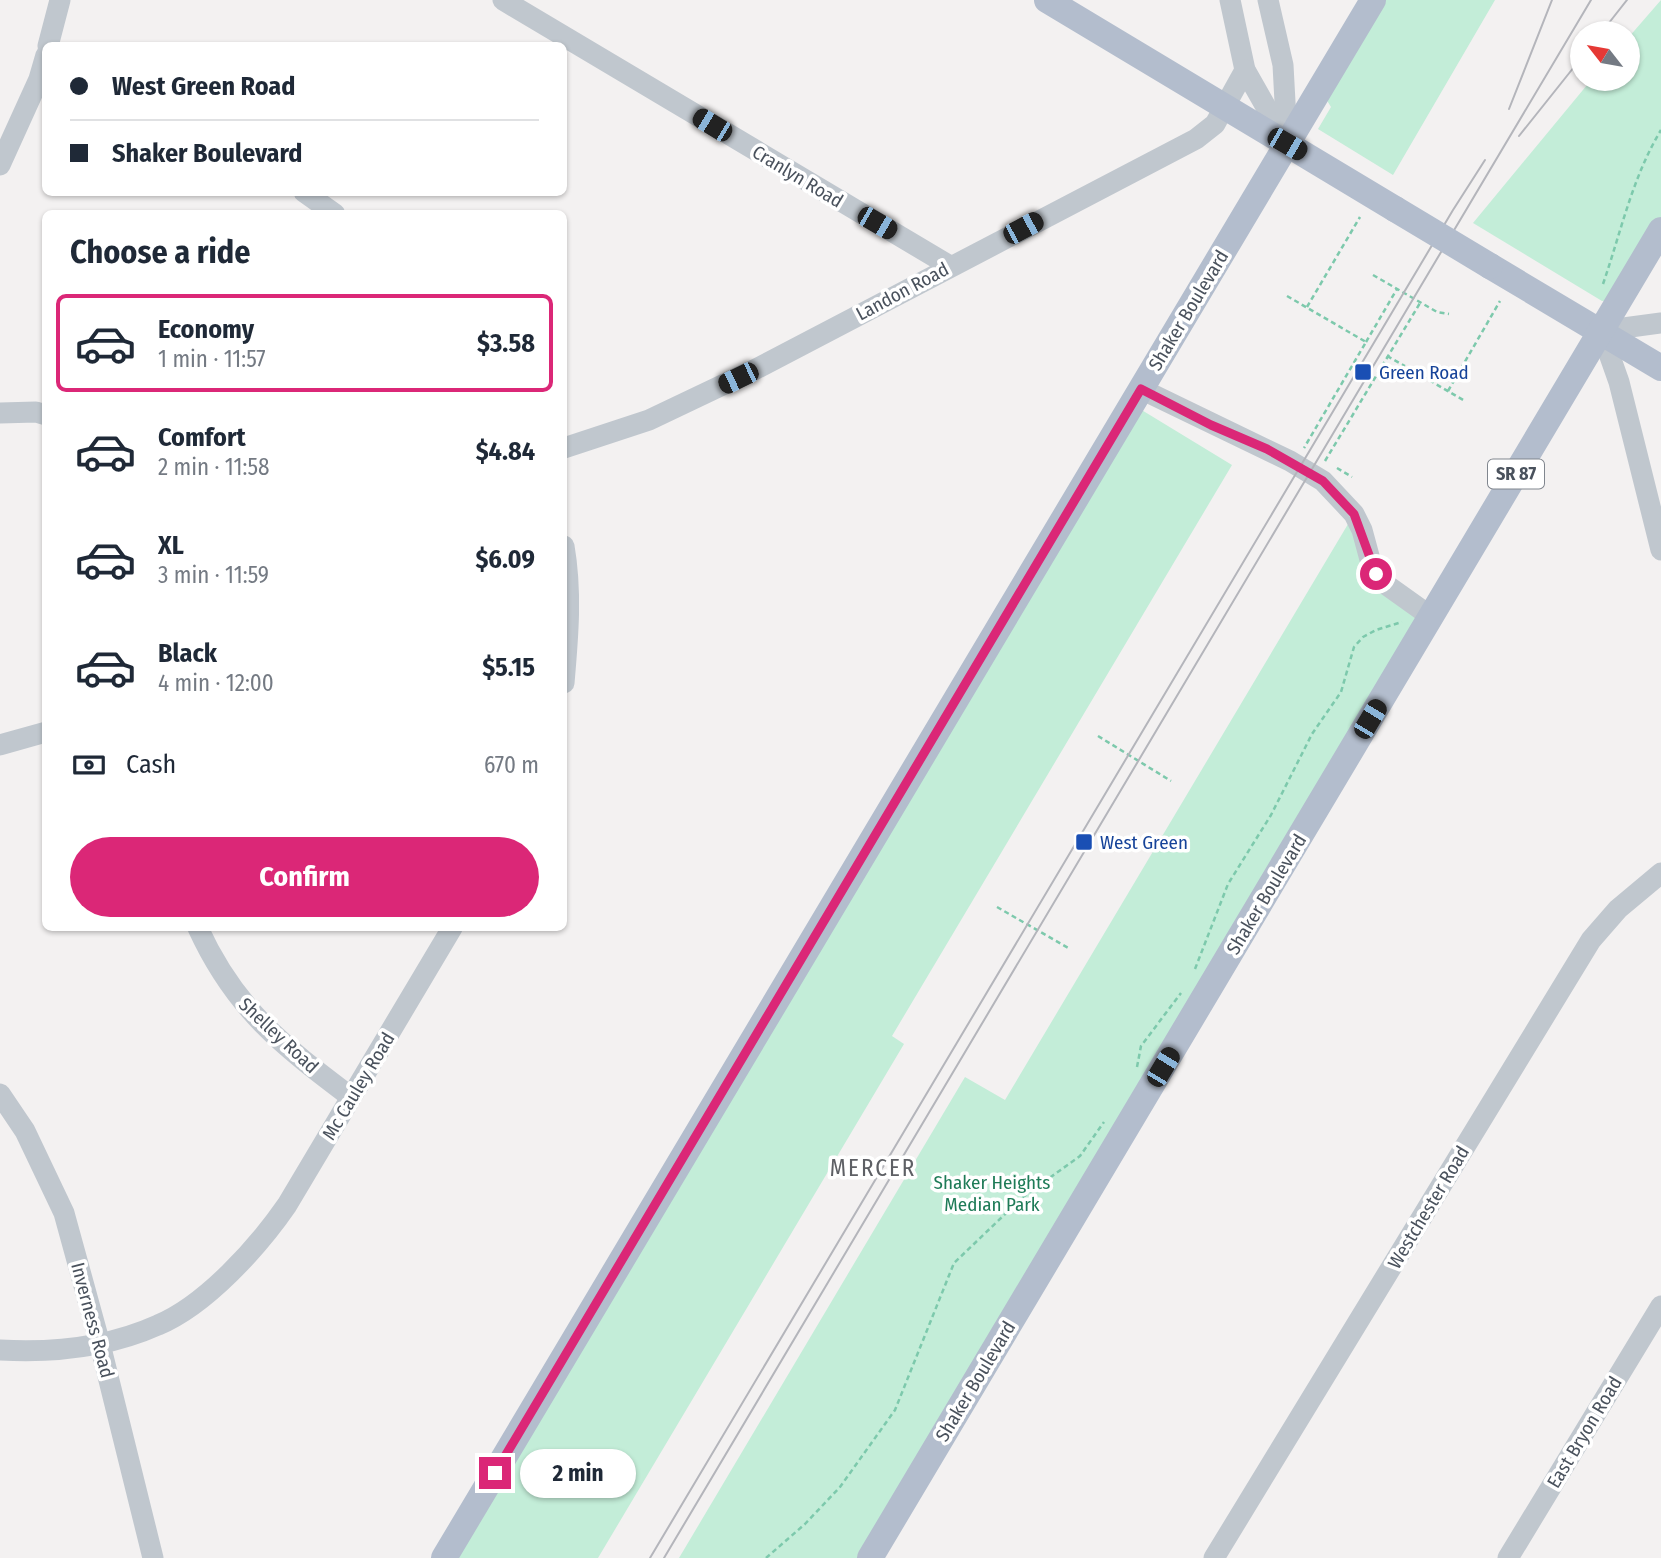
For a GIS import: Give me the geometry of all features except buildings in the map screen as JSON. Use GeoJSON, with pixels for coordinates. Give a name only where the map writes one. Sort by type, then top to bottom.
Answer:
{"type":"FeatureCollection","features":[{"type":"Feature","properties":{"kind":"main road"},"geometry":{"type":"LineString","coordinates":[[1047,0],[1287,144],[1368,207],[1507,291],[1601,331],[1661,368]]}},
{"type":"Feature","properties":{"kind":"main road","name":"Shaker Boulevard"},"geometry":{"type":"LineString","coordinates":[[444,1558],[1373,0]]}},
{"type":"Feature","properties":{"kind":"main road","name":"Shaker Boulevard"},"geometry":{"type":"LineString","coordinates":[[870,1558],[1420,616],[1601,331],[1661,230]]}},
{"type":"Feature","properties":{"kind":"street"},"geometry":{"type":"LineString","coordinates":[[49,42],[60,0]]}},
{"type":"Feature","properties":{"kind":"street","name":"Cranlyn Road"},"geometry":{"type":"LineString","coordinates":[[502,0],[950,266]]}},
{"type":"Feature","properties":{"kind":"street"},"geometry":{"type":"LineString","coordinates":[[1230,0],[1245,70],[1287,144]]}},
{"type":"Feature","properties":{"kind":"street"},"geometry":{"type":"LineString","coordinates":[[1268,0],[1283,65],[1287,144]]}},
{"type":"Feature","properties":{"kind":"street","name":"Landon Road"},"geometry":{"type":"LineString","coordinates":[[567,447],[649,420],[754,370],[1206,133],[1225,108],[1245,70]]}},
{"type":"Feature","properties":{"kind":"street"},"geometry":{"type":"LineString","coordinates":[[0,165],[42,80]]}},
{"type":"Feature","properties":{"kind":"street"},"geometry":{"type":"LineString","coordinates":[[310,196],[329,210]]}},
{"type":"Feature","properties":{"kind":"street"},"geometry":{"type":"LineString","coordinates":[[1661,323],[1601,331],[1621,390],[1661,550]]}},
{"type":"Feature","properties":{"kind":"street"},"geometry":{"type":"LineString","coordinates":[[1141,389],[1211,425],[1267,449],[1323,481],[1354,514],[1362,530],[1372,567],[1381,581],[1420,616]]}},
{"type":"Feature","properties":{"kind":"street"},"geometry":{"type":"LineString","coordinates":[[0,413],[42,414]]}},
{"type":"Feature","properties":{"kind":"street"},"geometry":{"type":"LineString","coordinates":[[567,563],[567,650]]}},
{"type":"Feature","properties":{"kind":"street"},"geometry":{"type":"LineString","coordinates":[[0,745],[42,733]]}},
{"type":"Feature","properties":{"kind":"street","name":"Westchester Road"},"geometry":{"type":"LineString","coordinates":[[1214,1558],[1591,940],[1618,909],[1661,873]]}},
{"type":"Feature","properties":{"kind":"street","name":"Shelley Road"},"geometry":{"type":"LineString","coordinates":[[199,931],[212,958],[244,1005],[293,1053],[351,1097]]}},
{"type":"Feature","properties":{"kind":"street","name":"Mc Cauley Road"},"geometry":{"type":"LineString","coordinates":[[0,1350],[38,1352],[100,1344],[160,1325],[206,1294],[261,1242],[287,1205],[450,931]]}},
{"type":"Feature","properties":{"kind":"street","name":"Inverness Road"},"geometry":{"type":"LineString","coordinates":[[0,1094],[25,1131],[64,1213],[100,1344],[153,1558]]}},
{"type":"Feature","properties":{"kind":"street","name":"East Bryon Road"},"geometry":{"type":"LineString","coordinates":[[1508,1558],[1661,1306]]}},
{"type":"Feature","properties":{"kind":"path"},"geometry":{"type":"LineString","coordinates":[[1602,288],[1628,204],[1645,160],[1661,130]]}},
{"type":"Feature","properties":{"kind":"path"},"geometry":{"type":"LineString","coordinates":[[1307,307],[1368,207]]}},
{"type":"Feature","properties":{"kind":"path"},"geometry":{"type":"LineString","coordinates":[[1373,275],[1437,313],[1449,314]]}},
{"type":"Feature","properties":{"kind":"path"},"geometry":{"type":"LineString","coordinates":[[1304,448],[1397,289]]}},
{"type":"Feature","properties":{"kind":"path"},"geometry":{"type":"LineString","coordinates":[[1448,391],[1507,291]]}},
{"type":"Feature","properties":{"kind":"path"},"geometry":{"type":"LineString","coordinates":[[1287,296],[1366,342]]}},
{"type":"Feature","properties":{"kind":"path"},"geometry":{"type":"LineString","coordinates":[[1325,461],[1420,303]]}},
{"type":"Feature","properties":{"kind":"path"},"geometry":{"type":"LineString","coordinates":[[1387,356],[1405,366]]}},
{"type":"Feature","properties":{"kind":"path"},"geometry":{"type":"LineString","coordinates":[[1422,376],[1465,401]]}},
{"type":"Feature","properties":{"kind":"path"},"geometry":{"type":"LineString","coordinates":[[1191,976],[1228,884],[1271,815],[1312,734],[1341,692],[1354,647],[1363,637],[1420,616]]}},
{"type":"Feature","properties":{"kind":"path"},"geometry":{"type":"LineString","coordinates":[[1098,736],[1171,781]]}},
{"type":"Feature","properties":{"kind":"path"},"geometry":{"type":"LineString","coordinates":[[997,907],[1070,949]]}},
{"type":"Feature","properties":{"kind":"path"},"geometry":{"type":"LineString","coordinates":[[1136,1074],[1141,1046],[1186,985]]}},
{"type":"Feature","properties":{"kind":"path"},"geometry":{"type":"LineString","coordinates":[[766,1558],[841,1488],[895,1410],[954,1263],[1023,1197],[1080,1156],[1104,1121]]}},
{"type":"Feature","properties":{"kind":"green space"},"geometry":{"type":"Polygon","coordinates":[[[1373,0],[1495,0],[1393,175],[1318,129],[1331,107],[1320,89],[1373,0]]]}},
{"type":"Feature","properties":{"kind":"green space"},"geometry":{"type":"Polygon","coordinates":[[[1661,0],[1661,230],[1620,300],[1602,301],[1473,223],[1582,91],[1640,91],[1640,24],[1661,0]]]}},
{"type":"Feature","properties":{"kind":"green space"},"geometry":{"type":"Polygon","coordinates":[[[1140,409],[1232,465],[892,1036],[904,1044],[598,1558],[457,1558],[1140,409]]]}},
{"type":"Feature","properties":{"kind":"green space","name":"Shaker Heights Median Park"},"geometry":{"type":"Polygon","coordinates":[[[1354,514],[1368,555],[1430,616],[869,1558],[679,1558],[965,1077],[1005,1100],[1354,514]]]}},
{"type":"Feature","properties":{"kind":"tram line"},"geometry":{"type":"LineString","coordinates":[[1509,109],[1552,0]]}},
{"type":"Feature","properties":{"kind":"tram line"},"geometry":{"type":"LineString","coordinates":[[664,1558],[1591,0]]}},
{"type":"Feature","properties":{"kind":"tram line"},"geometry":{"type":"LineString","coordinates":[[1610,21],[1627,0]]}},
{"type":"Feature","properties":{"kind":"tram line"},"geometry":{"type":"LineString","coordinates":[[1519,136],[1570,72]]}},
{"type":"Feature","properties":{"kind":"tram line"},"geometry":{"type":"LineString","coordinates":[[650,1558],[1485,160]]}},
{"type":"Feature","properties":{"kind":"place","name":"Green Road"},"geometry":{"type":"Point","coordinates":[1363,372]}},
{"type":"Feature","properties":{"kind":"place","name":"West Green"},"geometry":{"type":"Point","coordinates":[1084,842]}},
{"type":"Feature","properties":{"kind":"district","name":"MERCER"},"geometry":{"type":"Point","coordinates":[873,1168]}},
{"type":"Feature","properties":{"kind":"route"},"geometry":{"type":"LineString","coordinates":[[495,1473],[1141,389],[1211,425],[1267,449],[1323,481],[1354,514],[1376,574]]}}]}
